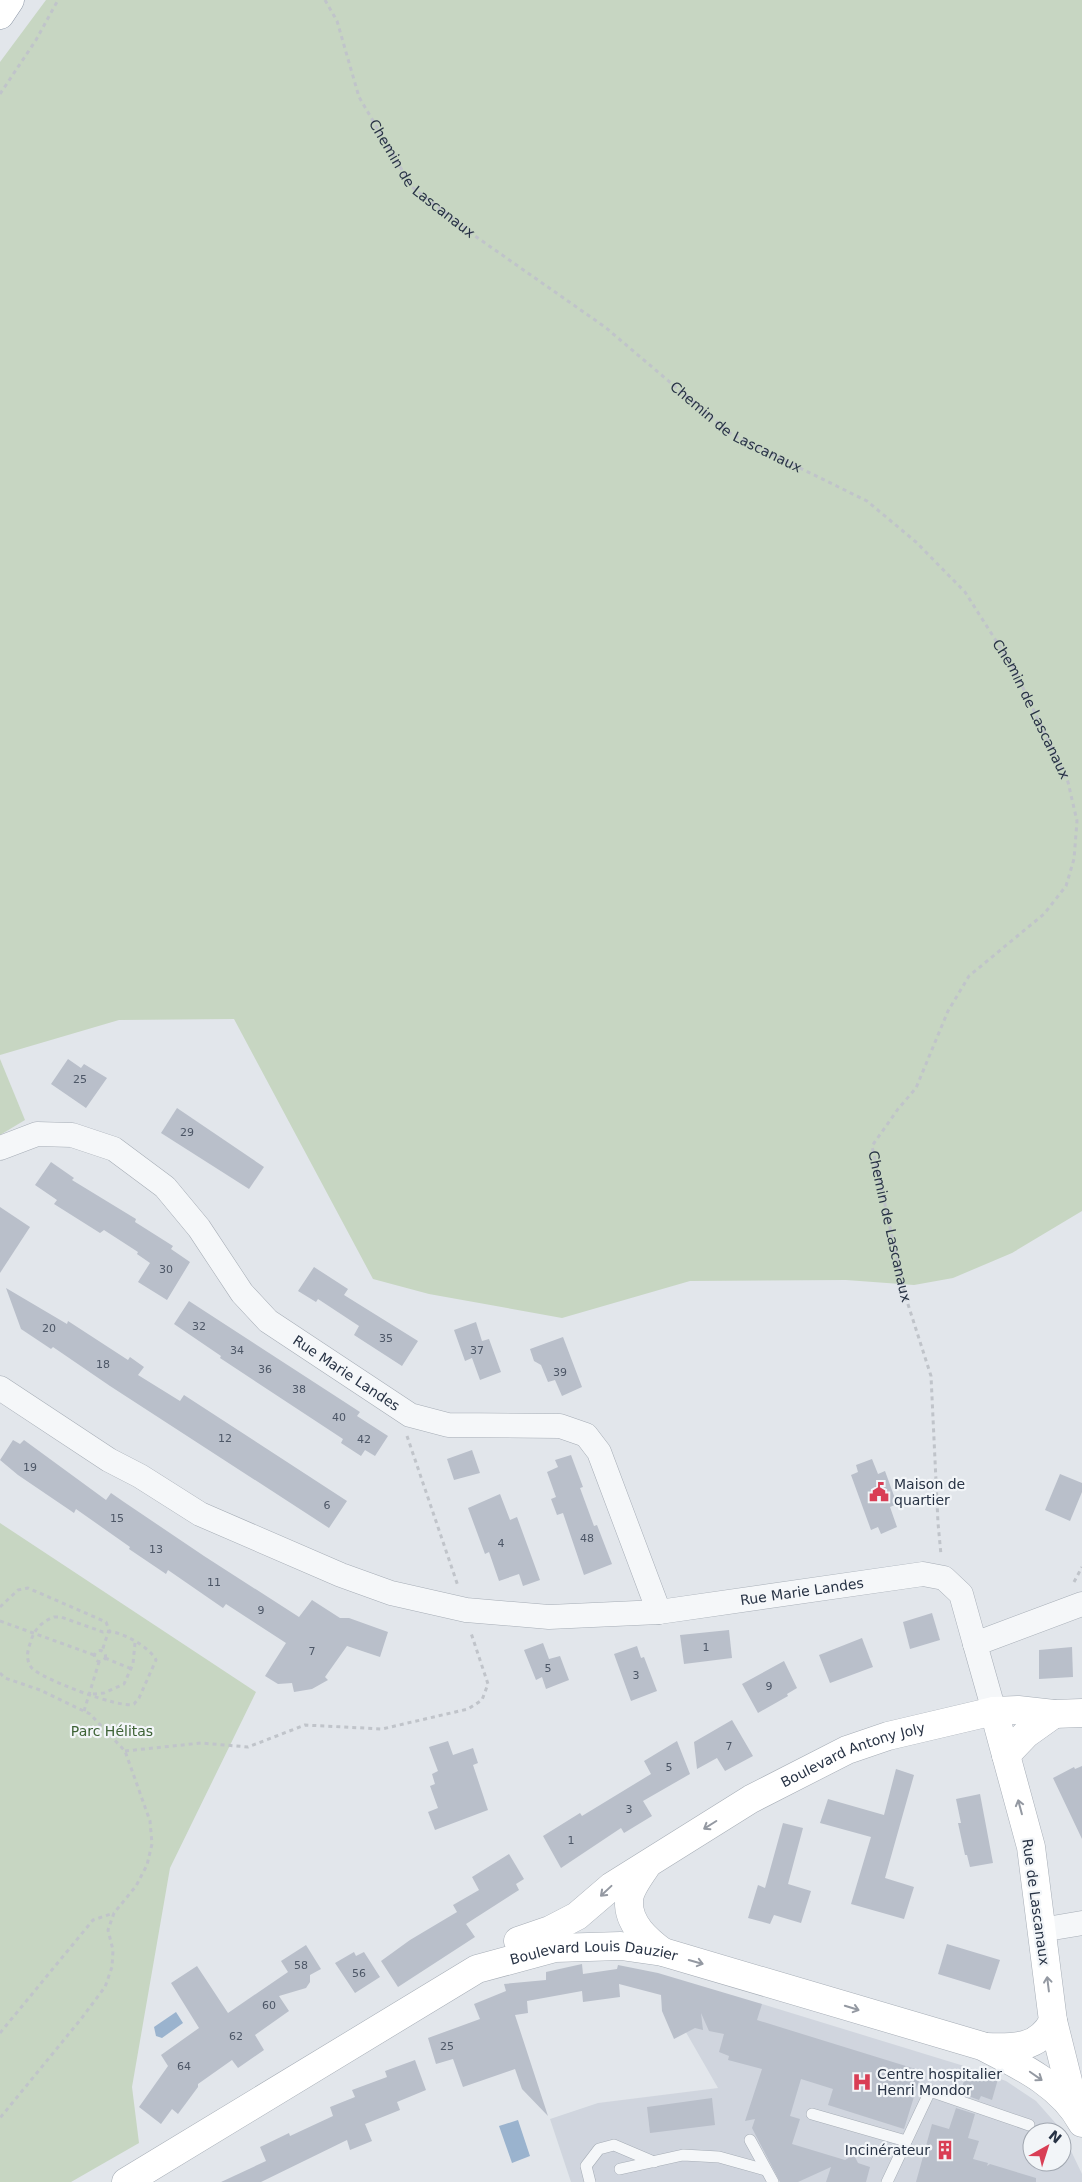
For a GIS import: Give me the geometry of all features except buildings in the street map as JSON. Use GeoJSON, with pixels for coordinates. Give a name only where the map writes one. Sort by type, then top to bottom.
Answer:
{"type":"FeatureCollection","features":[{"type":"Feature","properties":{"kind":"main road"},"geometry":{"type":"LineString","coordinates":[[0,15],[10,0]]}},
{"type":"Feature","properties":{"kind":"main road","name":"Boulevard Antony Joly"},"geometry":{"type":"LineString","coordinates":[[477,1969],[513,1943],[550,1930],[577,1916],[612,1886],[751,1799],[847,1750],[888,1736],[994,1711],[1018,1710],[1054,1714],[1082,1713]]}},
{"type":"Feature","properties":{"kind":"main road","name":"Rue de Lascanaux"},"geometry":{"type":"LineString","coordinates":[[994,1711],[1030,1847],[1053,2021],[1078,2116]]}},
{"type":"Feature","properties":{"kind":"main road"},"geometry":{"type":"LineString","coordinates":[[947,1721],[974,1728],[1004,1748],[1054,1714]]}},
{"type":"Feature","properties":{"kind":"main road","name":"Boulevard Antony Joly"},"geometry":{"type":"LineString","coordinates":[[647,1865],[631,1892],[630,1909],[639,1931],[663,1952]]}},
{"type":"Feature","properties":{"kind":"main road","name":"Boulevard Louis Dauzier"},"geometry":{"type":"LineString","coordinates":[[126,2182],[477,1969],[555,1948],[621,1946],[663,1952],[982,2046],[1036,2076],[1060,2094],[1078,2116]]}},
{"type":"Feature","properties":{"kind":"main road"},"geometry":{"type":"LineString","coordinates":[[982,2046],[1006,2048],[1030,2044],[1047,2032],[1053,2021]]}},
{"type":"Feature","properties":{"kind":"street","name":"Rue Marie Landes"},"geometry":{"type":"LineString","coordinates":[[0,1148],[38,1134],[72,1135],[114,1149],[165,1187],[199,1228],[242,1292],[268,1321],[410,1414],[448,1424],[560,1426],[586,1435],[599,1452],[659,1612]]}},
{"type":"Feature","properties":{"kind":"street","name":"Rue Marie Landes"},"geometry":{"type":"LineString","coordinates":[[0,1388],[109,1460],[140,1476],[200,1514],[341,1576],[392,1593],[466,1610],[549,1617],[659,1612],[923,1574],[944,1578]]}},
{"type":"Feature","properties":{"kind":"street"},"geometry":{"type":"LineString","coordinates":[[944,1578],[961,1594],[994,1711]]}},
{"type":"Feature","properties":{"kind":"street"},"geometry":{"type":"LineString","coordinates":[[975,1644],[1082,1604]]}},
{"type":"Feature","properties":{"kind":"street"},"geometry":{"type":"LineString","coordinates":[[1041,1930],[1082,1924]]}},
{"type":"Feature","properties":{"kind":"lane"},"geometry":{"type":"LineString","coordinates":[[887,2182],[930,2092],[1022,2123]]}},
{"type":"Feature","properties":{"kind":"lane"},"geometry":{"type":"LineString","coordinates":[[812,2114],[906,2141]]}},
{"type":"Feature","properties":{"kind":"lane"},"geometry":{"type":"LineString","coordinates":[[750,2140],[772,2182]]}},
{"type":"Feature","properties":{"kind":"lane"},"geometry":{"type":"LineString","coordinates":[[590,2182],[586,2166],[599,2149],[614,2146],[654,2162]]}},
{"type":"Feature","properties":{"kind":"lane"},"geometry":{"type":"LineString","coordinates":[[620,2169],[683,2155],[719,2157],[766,2170]]}},
{"type":"Feature","properties":{"kind":"path"},"geometry":{"type":"LineString","coordinates":[[0,94],[36,40],[58,0]]}},
{"type":"Feature","properties":{"kind":"path","name":"Chemin de Lascanaux"},"geometry":{"type":"LineString","coordinates":[[325,0],[337,21],[358,97],[412,187],[475,236],[605,327],[731,434],[867,501],[916,542],[965,592],[1014,670],[1068,782],[1077,821],[1074,859],[1066,886],[1044,914],[969,976],[948,1011],[916,1088],[898,1109],[872,1146],[879,1169],[905,1295],[931,1376],[938,1523],[944,1578]]}},
{"type":"Feature","properties":{"kind":"path"},"geometry":{"type":"LineString","coordinates":[[125,1750],[201,1743],[248,1747],[305,1725],[382,1729],[468,1709],[482,1700],[488,1684],[472,1639],[466,1610],[406,1438],[410,1414]]}},
{"type":"Feature","properties":{"kind":"path"},"geometry":{"type":"LineString","coordinates":[[0,1607],[18,1590],[28,1588],[106,1622],[110,1630],[102,1651]]}},
{"type":"Feature","properties":{"kind":"path"},"geometry":{"type":"LineString","coordinates":[[54,1617],[103,1632],[110,1630],[120,1633],[153,1653],[156,1660],[139,1698],[134,1704],[123,1706],[48,1679],[31,1668],[28,1660],[28,1650],[34,1633],[45,1620],[54,1617]]}},
{"type":"Feature","properties":{"kind":"path"},"geometry":{"type":"LineString","coordinates":[[0,1621],[94,1655]]}},
{"type":"Feature","properties":{"kind":"path"},"geometry":{"type":"LineString","coordinates":[[89,1694],[104,1693],[117,1688],[126,1681],[132,1669],[136,1643]]}},
{"type":"Feature","properties":{"kind":"path"},"geometry":{"type":"LineString","coordinates":[[94,1655],[96,1651],[102,1651]]}},
{"type":"Feature","properties":{"kind":"path"},"geometry":{"type":"LineString","coordinates":[[102,1651],[105,1658],[132,1669]]}},
{"type":"Feature","properties":{"kind":"path"},"geometry":{"type":"LineString","coordinates":[[94,1655],[95,1660],[99,1662]]}},
{"type":"Feature","properties":{"kind":"path"},"geometry":{"type":"LineString","coordinates":[[84,1711],[99,1662],[105,1658]]}},
{"type":"Feature","properties":{"kind":"path"},"geometry":{"type":"LineString","coordinates":[[0,1673],[5,1678],[40,1690],[90,1714],[125,1750],[150,1821],[152,1844],[147,1865],[136,1886],[114,1913],[108,1930],[113,1950],[112,1967],[105,1987],[0,2118]]}},
{"type":"Feature","properties":{"kind":"path"},"geometry":{"type":"LineString","coordinates":[[0,2033],[93,1920],[114,1913]]}},
{"type":"Feature","properties":{"kind":"shaded area","name":"Centre hospitalier Henri Mondor"},"geometry":{"type":"Polygon","coordinates":[[[668,2001],[749,2002],[762,2004],[964,2066],[1006,2081],[1036,2101],[1055,2122],[1022,2122],[1022,2172],[1072,2172],[1072,2153],[1082,2174],[1082,2182],[571,2182],[550,2119],[598,2103],[718,2088],[668,2001]]]}},
{"type":"Feature","properties":{"kind":"green space"},"geometry":{"type":"Polygon","coordinates":[[[46,0],[1082,0],[1082,1211],[1012,1253],[953,1278],[914,1285],[846,1280],[690,1281],[562,1318],[429,1294],[373,1279],[234,1019],[119,1020],[0,1055],[0,62],[46,0]]]}},
{"type":"Feature","properties":{"kind":"green space"},"geometry":{"type":"Polygon","coordinates":[[[0,1059],[25,1120],[0,1135],[0,1059]]]}},
{"type":"Feature","properties":{"kind":"green space","name":"Parc Hélitas"},"geometry":{"type":"Polygon","coordinates":[[[0,1523],[256,1692],[170,1868],[132,2087],[139,2143],[71,2182],[0,2182],[0,1523]]]}},
{"type":"Feature","properties":{"kind":"water"},"geometry":{"type":"Polygon","coordinates":[[[176,2012],[183,2023],[162,2038],[156,2036],[154,2027],[176,2012]]]}},
{"type":"Feature","properties":{"kind":"water"},"geometry":{"type":"Polygon","coordinates":[[[518,2120],[530,2156],[512,2163],[499,2126],[518,2120]]]}},
{"type":"Feature","properties":{"kind":"place","name":"Maison de quartier"},"geometry":{"type":"Point","coordinates":[879,1492]}},
{"type":"Feature","properties":{"kind":"place","name":"Centre hospitalier Henri Mondor"},"geometry":{"type":"Point","coordinates":[862,2082]}},
{"type":"Feature","properties":{"kind":"place","name":"Incinérateur"},"geometry":{"type":"Point","coordinates":[945,2150]}}]}
